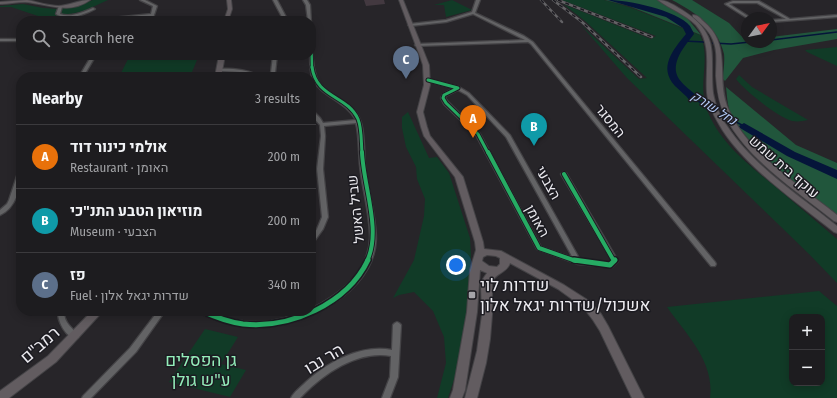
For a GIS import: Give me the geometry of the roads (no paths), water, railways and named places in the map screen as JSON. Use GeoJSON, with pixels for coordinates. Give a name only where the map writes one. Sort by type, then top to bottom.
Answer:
{"type":"FeatureCollection","features":[{"type":"Feature","properties":{"kind":"main road"},"geometry":{"type":"LineString","coordinates":[[0,4],[32,2],[60,7],[79,4],[88,0]]}},
{"type":"Feature","properties":{"kind":"main road"},"geometry":{"type":"LineString","coordinates":[[228,16],[230,9],[229,0]]}},
{"type":"Feature","properties":{"kind":"main road"},"geometry":{"type":"LineString","coordinates":[[401,0],[417,45],[426,65],[428,80],[420,112],[424,127],[428,136],[459,177],[480,242],[472,312],[459,390],[456,398]]}},
{"type":"Feature","properties":{"kind":"main road","name":"עוקף בית שמש"},"geometry":{"type":"LineString","coordinates":[[660,0],[689,17],[705,34],[710,46],[710,86],[712,104],[721,122],[734,140],[747,154],[837,230]]}},
{"type":"Feature","properties":{"kind":"main road","name":"עוקף בית שמש"},"geometry":{"type":"LineString","coordinates":[[668,0],[697,17],[714,34],[719,48],[720,88],[724,105],[735,126],[745,140],[771,166],[837,219]]}},
{"type":"Feature","properties":{"kind":"main road"},"geometry":{"type":"LineString","coordinates":[[220,70],[221,60]]}},
{"type":"Feature","properties":{"kind":"main road"},"geometry":{"type":"LineString","coordinates":[[476,231],[483,242],[499,254],[577,297],[597,317],[638,398]]}},
{"type":"Feature","properties":{"kind":"main road"},"geometry":{"type":"LineString","coordinates":[[471,398],[476,384],[483,347],[487,314],[487,282],[489,276],[500,269],[506,262],[499,254],[486,252],[478,258]]}},
{"type":"Feature","properties":{"kind":"main road"},"geometry":{"type":"LineString","coordinates":[[478,258],[479,264],[485,269],[530,271]]}},
{"type":"Feature","properties":{"kind":"main road","name":"רמב\"ם"},"geometry":{"type":"LineString","coordinates":[[0,398],[52,359],[93,316]]}},
{"type":"Feature","properties":{"kind":"street"},"geometry":{"type":"LineString","coordinates":[[142,0],[155,6],[152,15],[142,16]]}},
{"type":"Feature","properties":{"kind":"street"},"geometry":{"type":"LineString","coordinates":[[275,0],[283,16]]}},
{"type":"Feature","properties":{"kind":"street"},"geometry":{"type":"LineString","coordinates":[[304,0],[308,5],[309,16]]}},
{"type":"Feature","properties":{"kind":"street"},"geometry":{"type":"LineString","coordinates":[[410,25],[446,21],[473,13],[478,0]]}},
{"type":"Feature","properties":{"kind":"street"},"geometry":{"type":"LineString","coordinates":[[741,13],[727,4],[730,2],[758,2],[776,12]]}},
{"type":"Feature","properties":{"kind":"street"},"geometry":{"type":"LineString","coordinates":[[60,7],[58,14],[64,16],[86,13],[93,9]]}},
{"type":"Feature","properties":{"kind":"street","name":"המסגר"},"geometry":{"type":"LineString","coordinates":[[473,13],[529,41],[713,264]]}},
{"type":"Feature","properties":{"kind":"street"},"geometry":{"type":"LineString","coordinates":[[777,13],[790,20]]}},
{"type":"Feature","properties":{"kind":"street"},"geometry":{"type":"LineString","coordinates":[[777,21],[837,16]]}},
{"type":"Feature","properties":{"kind":"street"},"geometry":{"type":"LineString","coordinates":[[0,40],[16,40]]}},
{"type":"Feature","properties":{"kind":"street"},"geometry":{"type":"LineString","coordinates":[[417,45],[529,41]]}},
{"type":"Feature","properties":{"kind":"street"},"geometry":{"type":"LineString","coordinates":[[84,72],[91,60]]}},
{"type":"Feature","properties":{"kind":"street"},"geometry":{"type":"LineString","coordinates":[[273,72],[274,60]]}},
{"type":"Feature","properties":{"kind":"street"},"geometry":{"type":"LineString","coordinates":[[313,60],[314,72]]}},
{"type":"Feature","properties":{"kind":"street"},"geometry":{"type":"LineString","coordinates":[[220,70],[244,72]]}},
{"type":"Feature","properties":{"kind":"street"},"geometry":{"type":"LineString","coordinates":[[316,80],[318,85],[353,112],[358,121],[322,125]]}},
{"type":"Feature","properties":{"kind":"street"},"geometry":{"type":"LineString","coordinates":[[428,80],[458,88]]}},
{"type":"Feature","properties":{"kind":"street","name":"האומן"},"geometry":{"type":"LineString","coordinates":[[458,88],[444,95],[443,98],[446,103],[478,134],[539,248],[578,262],[610,265],[615,261],[564,174]]}},
{"type":"Feature","properties":{"kind":"street","name":"הצבעי"},"geometry":{"type":"LineString","coordinates":[[458,88],[468,94],[508,136],[578,262]]}},
{"type":"Feature","properties":{"kind":"street"},"geometry":{"type":"LineString","coordinates":[[316,117],[322,125],[323,136],[320,169],[325,217],[316,235]]}},
{"type":"Feature","properties":{"kind":"street","name":"שביל האשל"},"geometry":{"type":"LineString","coordinates":[[316,310],[340,297],[356,280],[367,263],[372,246],[372,229],[362,163],[358,121]]}},
{"type":"Feature","properties":{"kind":"street"},"geometry":{"type":"LineString","coordinates":[[0,213],[10,205],[16,190]]}},
{"type":"Feature","properties":{"kind":"street"},"geometry":{"type":"LineString","coordinates":[[61,316],[66,329],[75,336]]}},
{"type":"Feature","properties":{"kind":"street"},"geometry":{"type":"LineString","coordinates":[[86,398],[133,350],[158,316]]}},
{"type":"Feature","properties":{"kind":"street","name":"שביל האשל"},"geometry":{"type":"LineString","coordinates":[[211,316],[235,324],[256,324],[281,321],[302,316]]}},
{"type":"Feature","properties":{"kind":"street"},"geometry":{"type":"LineString","coordinates":[[386,398],[394,377],[397,325]]}},
{"type":"Feature","properties":{"kind":"street","name":"הר נבו"},"geometry":{"type":"LineString","coordinates":[[295,398],[321,374],[343,361],[379,351],[396,354]]}},
{"type":"Feature","properties":{"kind":"waterway","name":"נחל שורק"},"geometry":{"type":"LineString","coordinates":[[612,0],[656,11],[679,21],[686,27],[690,34],[679,48],[673,59],[671,70],[677,83],[694,99]]}},
{"type":"Feature","properties":{"kind":"waterway"},"geometry":{"type":"LineString","coordinates":[[777,39],[837,32]]}},
{"type":"Feature","properties":{"kind":"waterway"},"geometry":{"type":"LineString","coordinates":[[684,41],[704,42]]}},
{"type":"Feature","properties":{"kind":"waterway"},"geometry":{"type":"LineString","coordinates":[[713,43],[741,43]]}},
{"type":"Feature","properties":{"kind":"waterway","name":"נחל שורק"},"geometry":{"type":"LineString","coordinates":[[694,99],[713,109]]}},
{"type":"Feature","properties":{"kind":"waterway","name":"נחל שורק"},"geometry":{"type":"LineString","coordinates":[[718,112],[727,117]]}},
{"type":"Feature","properties":{"kind":"waterway","name":"נחל שורק"},"geometry":{"type":"LineString","coordinates":[[732,120],[744,126]]}},
{"type":"Feature","properties":{"kind":"waterway","name":"נחל שורק"},"geometry":{"type":"LineString","coordinates":[[744,126],[791,154],[837,175]]}},
{"type":"Feature","properties":{"kind":"railway"},"geometry":{"type":"LineString","coordinates":[[541,0],[562,22]]}},
{"type":"Feature","properties":{"kind":"railway"},"geometry":{"type":"LineString","coordinates":[[553,0],[582,22],[641,77]]}},
{"type":"Feature","properties":{"kind":"railway"},"geometry":{"type":"LineString","coordinates":[[558,0],[652,37]]}},
{"type":"Feature","properties":{"kind":"place","name":"פז"},"geometry":{"type":"Point","coordinates":[406,79]}},
{"type":"Feature","properties":{"kind":"place","name":"אולמי כינור דוד"},"geometry":{"type":"Point","coordinates":[473,138]}},
{"type":"Feature","properties":{"kind":"place","name":"מוזיאון הטבע התנ\"כי"},"geometry":{"type":"Point","coordinates":[534,146]}},
{"type":"Feature","properties":{"kind":"place","name":"שדרות לוי אשכול/שדרות יגאל אלון"},"geometry":{"type":"Point","coordinates":[472,295]}},
{"type":"Feature","properties":{"kind":"park label","name":"גן הפסלים ע\"ש גולן"},"geometry":{"type":"Point","coordinates":[201,370]}}]}
